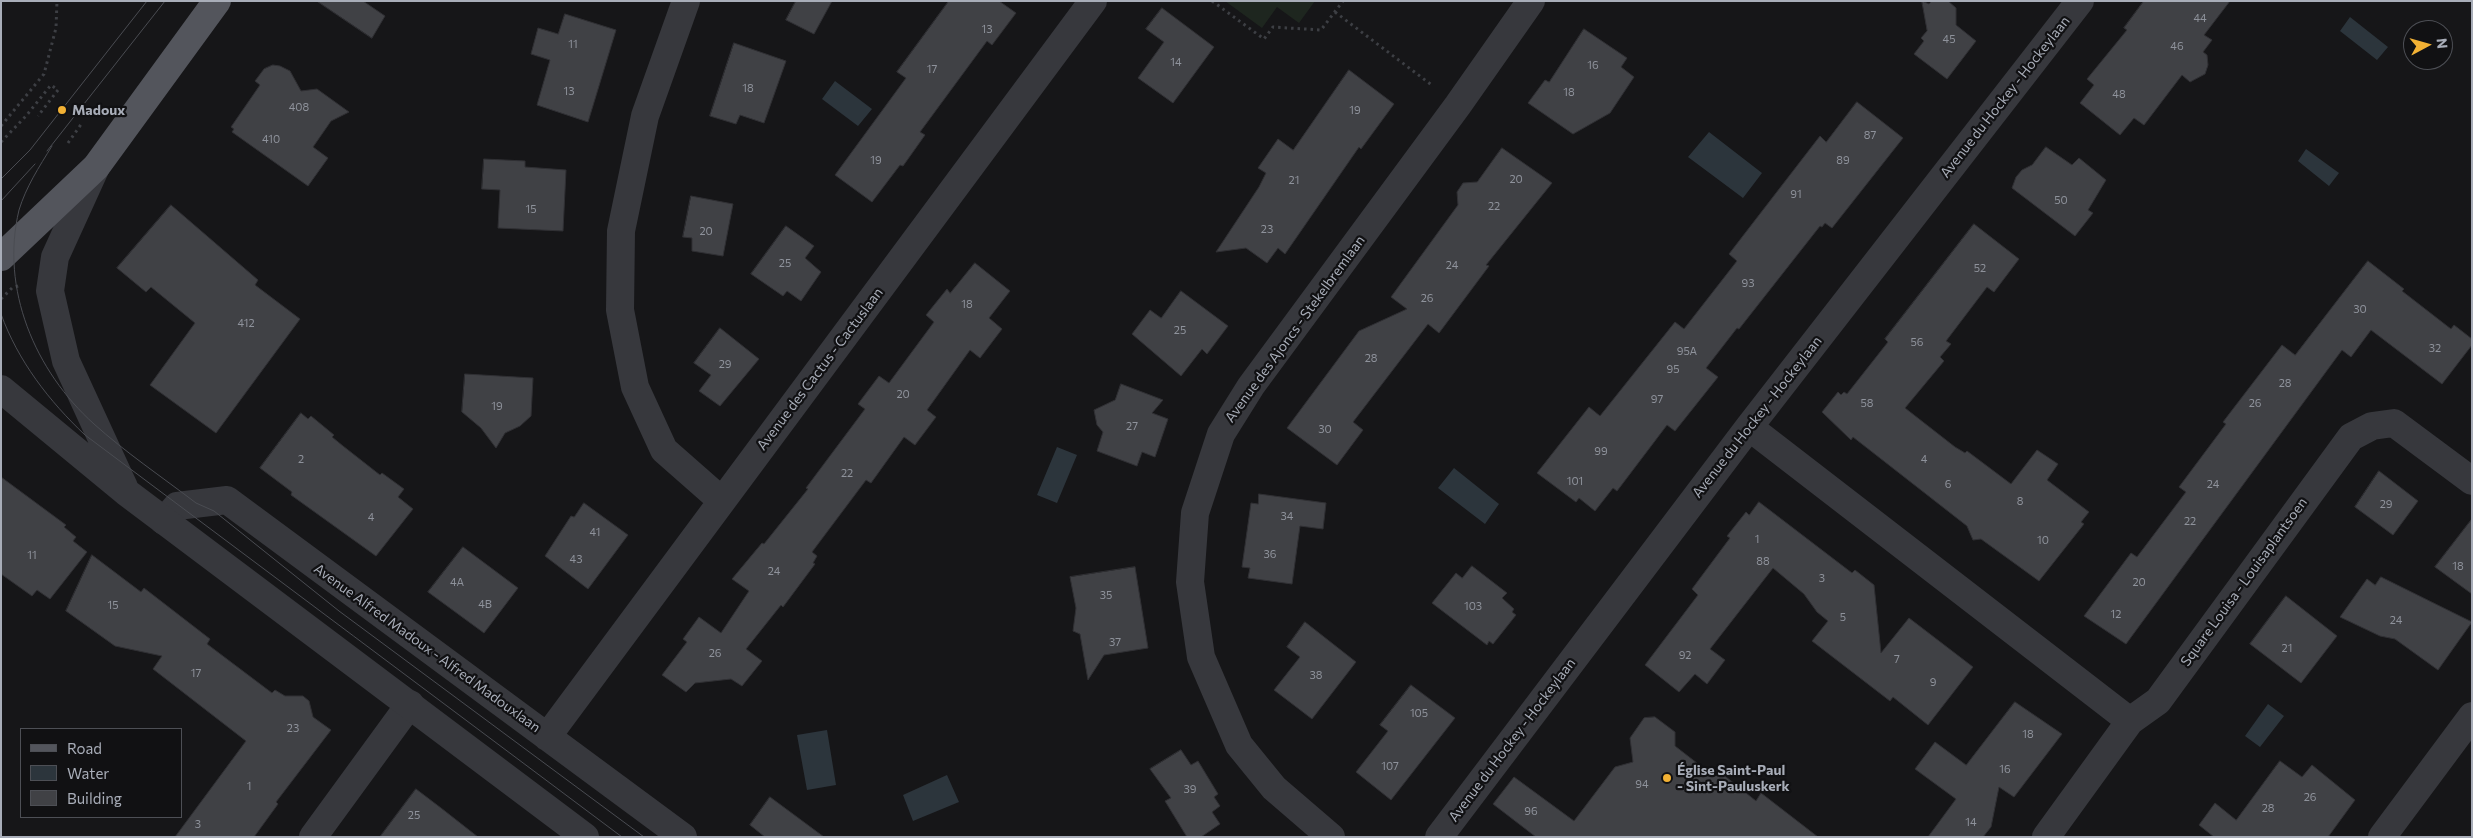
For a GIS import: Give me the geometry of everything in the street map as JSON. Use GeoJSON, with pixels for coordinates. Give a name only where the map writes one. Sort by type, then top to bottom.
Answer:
{"type":"FeatureCollection","features":[{"type":"Feature","properties":{"kind":"main road"},"geometry":{"type":"LineString","coordinates":[[1,257],[96,167],[217,1]]}},
{"type":"Feature","properties":{"kind":"street"},"geometry":{"type":"LineString","coordinates":[[686,1],[646,116],[621,231],[620,310],[634,387],[664,450],[722,501]]}},
{"type":"Feature","properties":{"kind":"street","name":"Avenue des Cactus - Cactuslaan"},"geometry":{"type":"LineString","coordinates":[[547,737],[1094,1]]}},
{"type":"Feature","properties":{"kind":"street","name":"Avenue des Ajoncs - Stekelbremlaan"},"geometry":{"type":"LineString","coordinates":[[1331,837],[1274,788],[1239,745],[1201,657],[1190,582],[1196,513],[1220,434],[1250,386],[1458,105],[1531,1]]}},
{"type":"Feature","properties":{"kind":"street","name":"Avenue du Hockey - Hockeylaan"},"geometry":{"type":"LineString","coordinates":[[1439,837],[1749,427],[2080,1]]}},
{"type":"Feature","properties":{"kind":"street"},"geometry":{"type":"LineString","coordinates":[[96,167],[55,257],[50,291],[66,361],[126,492]]}},
{"type":"Feature","properties":{"kind":"street"},"geometry":{"type":"LineString","coordinates":[[1,389],[126,492],[585,837]]}},
{"type":"Feature","properties":{"kind":"street","name":"Square Louisa - Louisaplantsoen"},"geometry":{"type":"LineString","coordinates":[[2046,837],[2130,721],[2158,701],[2351,436],[2372,426],[2394,423],[2472,481]]}},
{"type":"Feature","properties":{"kind":"street"},"geometry":{"type":"LineString","coordinates":[[1749,427],[2130,721]]}},
{"type":"Feature","properties":{"kind":"street","name":"Avenue Alfred Madoux - Alfred Madouxlaan"},"geometry":{"type":"LineString","coordinates":[[164,521],[177,506],[227,500],[683,837]]}},
{"type":"Feature","properties":{"kind":"street"},"geometry":{"type":"LineString","coordinates":[[313,837],[410,704]]}},
{"type":"Feature","properties":{"kind":"street"},"geometry":{"type":"LineString","coordinates":[[2382,837],[2472,716]]}},
{"type":"Feature","properties":{"kind":"path"},"geometry":{"type":"LineString","coordinates":[[1,126],[44,74],[56,28],[57,1]]}},
{"type":"Feature","properties":{"kind":"path"},"geometry":{"type":"LineString","coordinates":[[1212,1],[1264,40],[1273,27],[1321,30],[1343,1]]}},
{"type":"Feature","properties":{"kind":"path"},"geometry":{"type":"LineString","coordinates":[[1335,12],[1458,105]]}},
{"type":"Feature","properties":{"kind":"path"},"geometry":{"type":"LineString","coordinates":[[1,142],[26,116],[51,84],[58,90],[38,116]]}},
{"type":"Feature","properties":{"kind":"path"},"geometry":{"type":"LineString","coordinates":[[68,143],[82,123]]}},
{"type":"Feature","properties":{"kind":"shaded area"},"geometry":{"type":"Polygon","coordinates":[[[1225,1],[1315,1],[1299,23],[1277,7],[1262,28],[1225,1]]]}},
{"type":"Feature","properties":{"kind":"water"},"geometry":{"type":"Polygon","coordinates":[[[2350,17],[2388,47],[2377,60],[2340,31],[2350,17]]]}},
{"type":"Feature","properties":{"kind":"water"},"geometry":{"type":"Polygon","coordinates":[[[835,81],[872,109],[858,126],[822,99],[835,81]]]}},
{"type":"Feature","properties":{"kind":"water"},"geometry":{"type":"Polygon","coordinates":[[[1709,132],[1762,173],[1743,198],[1688,157],[1709,132]]]}},
{"type":"Feature","properties":{"kind":"water"},"geometry":{"type":"Polygon","coordinates":[[[2306,149],[2339,173],[2329,186],[2298,161],[2306,149]]]}},
{"type":"Feature","properties":{"kind":"water"},"geometry":{"type":"Polygon","coordinates":[[[1057,447],[1077,455],[1057,503],[1037,495],[1057,447]]]}},
{"type":"Feature","properties":{"kind":"water"},"geometry":{"type":"Polygon","coordinates":[[[1454,468],[1499,504],[1485,524],[1438,488],[1454,468]]]}},
{"type":"Feature","properties":{"kind":"water"},"geometry":{"type":"Polygon","coordinates":[[[2268,704],[2284,716],[2260,747],[2245,736],[2268,704]]]}},
{"type":"Feature","properties":{"kind":"water"},"geometry":{"type":"Polygon","coordinates":[[[827,730],[836,785],[807,790],[797,735],[827,730]]]}},
{"type":"Feature","properties":{"kind":"water"},"geometry":{"type":"Polygon","coordinates":[[[947,775],[959,802],[913,821],[903,795],[947,775]]]}},
{"type":"Feature","properties":{"kind":"building"},"geometry":{"type":"Polygon","coordinates":[[[317,1],[363,1],[385,16],[372,38],[317,1]]]}},
{"type":"Feature","properties":{"kind":"building"},"geometry":{"type":"Polygon","coordinates":[[[796,1],[832,1],[814,34],[786,20],[796,1]]]}},
{"type":"Feature","properties":{"kind":"building"},"geometry":{"type":"Polygon","coordinates":[[[949,1],[999,1],[1016,13],[992,45],[987,41],[920,132],[925,135],[903,166],[900,165],[872,202],[835,175],[906,78],[897,72],[949,1]]]}},
{"type":"Feature","properties":{"kind":"building"},"geometry":{"type":"Polygon","coordinates":[[[1922,1],[1929,4],[1932,1],[1948,1],[1956,8],[1956,25],[1976,41],[1947,79],[1914,54],[1924,41],[1921,38],[1927,31],[1922,1]]]}},
{"type":"Feature","properties":{"kind":"building"},"geometry":{"type":"Polygon","coordinates":[[[2144,1],[2230,1],[2204,35],[2212,40],[2203,52],[2207,55],[2208,65],[2205,74],[2190,82],[2182,75],[2144,125],[2134,118],[2120,135],[2080,103],[2094,85],[2087,79],[2127,30],[2124,28],[2144,1]]]}},
{"type":"Feature","properties":{"kind":"building"},"geometry":{"type":"Polygon","coordinates":[[[1162,8],[1214,47],[1173,103],[1138,78],[1164,42],[1146,29],[1162,8]]]}},
{"type":"Feature","properties":{"kind":"building"},"geometry":{"type":"Polygon","coordinates":[[[565,14],[616,30],[588,122],[537,105],[550,60],[531,54],[538,28],[558,34],[565,14]]]}},
{"type":"Feature","properties":{"kind":"building"},"geometry":{"type":"Polygon","coordinates":[[[1584,29],[1627,58],[1621,67],[1634,77],[1610,113],[1573,134],[1528,103],[1545,80],[1549,82],[1584,29]]]}},
{"type":"Feature","properties":{"kind":"building"},"geometry":{"type":"Polygon","coordinates":[[[734,43],[786,61],[764,123],[740,115],[736,124],[710,116],[734,43]]]}},
{"type":"Feature","properties":{"kind":"building"},"geometry":{"type":"Polygon","coordinates":[[[273,65],[290,71],[301,91],[317,89],[349,112],[331,121],[313,147],[328,158],[308,186],[232,132],[234,129],[231,127],[260,85],[255,81],[264,69],[273,65]]]}},
{"type":"Feature","properties":{"kind":"building"},"geometry":{"type":"Polygon","coordinates":[[[1349,70],[1394,104],[1361,149],[1359,147],[1285,254],[1278,248],[1267,263],[1246,248],[1216,252],[1259,187],[1266,173],[1258,168],[1278,139],[1293,150],[1349,70]]]}},
{"type":"Feature","properties":{"kind":"building"},"geometry":{"type":"Polygon","coordinates":[[[1857,102],[1903,138],[1832,228],[1825,223],[1822,227],[1820,226],[1739,329],[1737,328],[1706,368],[1718,377],[1675,431],[1667,425],[1617,491],[1613,488],[1595,511],[1579,498],[1576,502],[1537,473],[1589,407],[1600,416],[1675,322],[1684,329],[1737,261],[1729,254],[1820,136],[1826,142],[1857,102]]]}},
{"type":"Feature","properties":{"kind":"building"},"geometry":{"type":"Polygon","coordinates":[[[2046,147],[2072,165],[2079,158],[2106,180],[2088,210],[2093,213],[2075,236],[2012,188],[2016,177],[2022,170],[2032,165],[2046,147]]]}},
{"type":"Feature","properties":{"kind":"building"},"geometry":{"type":"Polygon","coordinates":[[[1502,148],[1552,183],[1486,265],[1489,266],[1439,333],[1428,324],[1353,422],[1363,430],[1337,465],[1287,428],[1359,331],[1407,309],[1391,297],[1458,205],[1457,192],[1463,183],[1477,182],[1502,148]]]}},
{"type":"Feature","properties":{"kind":"building"},"geometry":{"type":"Polygon","coordinates":[[[484,159],[525,161],[525,167],[566,170],[563,231],[498,228],[500,190],[482,189],[484,159]]]}},
{"type":"Feature","properties":{"kind":"building"},"geometry":{"type":"Polygon","coordinates":[[[691,196],[733,204],[723,256],[692,251],[692,238],[683,237],[691,196]]]}},
{"type":"Feature","properties":{"kind":"building"},"geometry":{"type":"Polygon","coordinates":[[[171,205],[258,280],[255,285],[300,319],[216,433],[150,385],[195,323],[151,287],[146,292],[117,268],[171,205]]]}},
{"type":"Feature","properties":{"kind":"building"},"geometry":{"type":"Polygon","coordinates":[[[1974,224],[2019,259],[1994,292],[1987,287],[1946,341],[1951,344],[1940,357],[1944,361],[1905,408],[1955,447],[1965,453],[1967,451],[2011,484],[2037,450],[2058,464],[2047,480],[2089,512],[2081,522],[2084,524],[2039,581],[1981,539],[1973,540],[1967,526],[1853,437],[1851,440],[1822,412],[1838,392],[1841,395],[1844,392],[1847,394],[1888,342],[1885,339],[1974,224]]]}},
{"type":"Feature","properties":{"kind":"building"},"geometry":{"type":"Polygon","coordinates":[[[786,226],[814,246],[805,258],[821,272],[801,301],[787,291],[783,296],[751,274],[786,226]]]}},
{"type":"Feature","properties":{"kind":"building"},"geometry":{"type":"Polygon","coordinates":[[[2368,261],[2404,289],[2402,291],[2451,329],[2454,325],[2472,339],[2472,345],[2442,384],[2371,330],[2351,357],[2342,350],[2126,644],[2084,616],[2131,553],[2137,557],[2186,492],[2179,487],[2226,424],[2223,422],[2282,345],[2295,355],[2368,261]]]}},
{"type":"Feature","properties":{"kind":"building"},"geometry":{"type":"Polygon","coordinates":[[[975,263],[1010,291],[989,318],[1002,329],[980,358],[970,350],[927,410],[936,417],[915,445],[904,437],[871,483],[866,480],[812,552],[817,556],[813,563],[815,564],[783,607],[781,605],[746,649],[762,661],[742,686],[731,679],[695,683],[686,692],[662,675],[687,642],[683,639],[699,617],[721,633],[749,591],[732,579],[762,543],[764,544],[808,489],[806,488],[865,409],[858,404],[879,376],[889,383],[934,322],[926,315],[947,289],[950,293],[975,263]]]}},
{"type":"Feature","properties":{"kind":"building"},"geometry":{"type":"Polygon","coordinates":[[[1181,291],[1228,326],[1207,354],[1202,349],[1181,376],[1132,334],[1150,310],[1161,318],[1181,291]]]}},
{"type":"Feature","properties":{"kind":"building"},"geometry":{"type":"Polygon","coordinates":[[[720,328],[759,359],[720,406],[699,391],[711,375],[694,363],[720,328]]]}},
{"type":"Feature","properties":{"kind":"building"},"geometry":{"type":"Polygon","coordinates":[[[465,374],[533,378],[531,416],[520,426],[505,433],[496,448],[481,428],[462,412],[465,374]]]}},
{"type":"Feature","properties":{"kind":"building"},"geometry":{"type":"Polygon","coordinates":[[[1121,384],[1163,400],[1152,413],[1168,419],[1155,457],[1142,452],[1137,466],[1097,451],[1103,432],[1097,425],[1094,410],[1115,400],[1121,384]]]}},
{"type":"Feature","properties":{"kind":"building"},"geometry":{"type":"Polygon","coordinates":[[[301,413],[308,419],[311,416],[334,435],[332,437],[343,446],[380,475],[382,473],[404,489],[398,497],[413,509],[376,556],[291,495],[292,492],[260,468],[301,413]]]}},
{"type":"Feature","properties":{"kind":"building"},"geometry":{"type":"Polygon","coordinates":[[[2379,471],[2418,501],[2393,535],[2355,507],[2379,471]]]}},
{"type":"Feature","properties":{"kind":"building"},"geometry":{"type":"Polygon","coordinates":[[[1,477],[66,525],[64,527],[76,537],[73,541],[87,552],[50,599],[37,590],[32,596],[1,574],[1,477]]]}},
{"type":"Feature","properties":{"kind":"building"},"geometry":{"type":"Polygon","coordinates":[[[1259,494],[1326,503],[1323,529],[1300,526],[1292,584],[1248,578],[1250,568],[1242,567],[1251,503],[1258,504],[1259,494]]]}},
{"type":"Feature","properties":{"kind":"building"},"geometry":{"type":"Polygon","coordinates":[[[1759,502],[1852,573],[1855,570],[1874,585],[1881,653],[1909,618],[1973,667],[1928,725],[1893,697],[1890,701],[1812,641],[1828,621],[1817,612],[1804,594],[1773,568],[1710,649],[1725,660],[1707,684],[1695,674],[1679,692],[1645,665],[1698,595],[1692,589],[1730,538],[1727,536],[1746,512],[1749,515],[1759,502]]]}},
{"type":"Feature","properties":{"kind":"building"},"geometry":{"type":"Polygon","coordinates":[[[584,503],[628,535],[588,589],[545,556],[571,516],[574,517],[584,503]]]}},
{"type":"Feature","properties":{"kind":"building"},"geometry":{"type":"Polygon","coordinates":[[[2472,519],[2472,594],[2435,567],[2472,519]]]}},
{"type":"Feature","properties":{"kind":"building"},"geometry":{"type":"Polygon","coordinates":[[[463,547],[518,588],[484,633],[428,592],[463,547]]]}},
{"type":"Feature","properties":{"kind":"building"},"geometry":{"type":"Polygon","coordinates":[[[92,555],[141,592],[144,588],[210,639],[207,644],[272,693],[275,690],[285,696],[303,696],[309,701],[313,717],[331,730],[276,802],[278,804],[254,837],[175,837],[246,741],[153,669],[162,656],[115,646],[66,611],[92,555]]]}},
{"type":"Feature","properties":{"kind":"building"},"geometry":{"type":"Polygon","coordinates":[[[1472,566],[1507,593],[1502,598],[1514,609],[1512,612],[1516,615],[1493,644],[1489,641],[1487,645],[1432,603],[1456,573],[1462,578],[1472,566]]]}},
{"type":"Feature","properties":{"kind":"building"},"geometry":{"type":"Polygon","coordinates":[[[1135,567],[1148,648],[1104,655],[1088,680],[1080,634],[1073,631],[1076,608],[1070,577],[1135,567]]]}},
{"type":"Feature","properties":{"kind":"building"},"geometry":{"type":"Polygon","coordinates":[[[2381,577],[2472,622],[2438,670],[2395,639],[2380,636],[2340,617],[2367,579],[2375,585],[2381,577]]]}},
{"type":"Feature","properties":{"kind":"building"},"geometry":{"type":"Polygon","coordinates":[[[2286,596],[2337,636],[2301,683],[2250,644],[2286,596]]]}},
{"type":"Feature","properties":{"kind":"building"},"geometry":{"type":"Polygon","coordinates":[[[1305,622],[1356,662],[1312,719],[1274,690],[1300,657],[1287,647],[1305,622]]]}},
{"type":"Feature","properties":{"kind":"building"},"geometry":{"type":"Polygon","coordinates":[[[1411,685],[1455,718],[1391,800],[1356,772],[1388,731],[1380,725],[1411,685]]]}},
{"type":"Feature","properties":{"kind":"building"},"geometry":{"type":"Polygon","coordinates":[[[2015,702],[2062,734],[2014,797],[1999,787],[1991,827],[1983,837],[1928,837],[1956,799],[1915,769],[1935,742],[1966,765],[2015,702]]]}},
{"type":"Feature","properties":{"kind":"building","name":"Église Saint-Paul - Sint-Pauluskerk"},"geometry":{"type":"Polygon","coordinates":[[[1655,717],[1675,732],[1675,746],[1711,774],[1716,769],[1756,801],[1761,793],[1818,837],[1536,837],[1493,804],[1514,777],[1574,821],[1615,767],[1633,762],[1630,738],[1644,718],[1655,717]]]}},
{"type":"Feature","properties":{"kind":"building"},"geometry":{"type":"Polygon","coordinates":[[[1181,750],[1191,765],[1198,761],[1218,794],[1214,797],[1220,806],[1212,812],[1220,824],[1201,837],[1187,837],[1165,801],[1171,798],[1150,769],[1181,750]]]}},
{"type":"Feature","properties":{"kind":"building"},"geometry":{"type":"Polygon","coordinates":[[[2280,761],[2302,777],[2312,765],[2355,800],[2328,837],[2214,837],[2199,825],[2215,803],[2236,820],[2280,761]]]}},
{"type":"Feature","properties":{"kind":"building"},"geometry":{"type":"Polygon","coordinates":[[[416,789],[441,808],[478,837],[380,837],[416,789]]]}},
{"type":"Feature","properties":{"kind":"building"},"geometry":{"type":"Polygon","coordinates":[[[770,797],[824,837],[765,837],[750,825],[770,797]]]}},
{"type":"Feature","properties":{"kind":"tram line"},"geometry":{"type":"LineString","coordinates":[[1,179],[30,150],[147,1]]}},
{"type":"Feature","properties":{"kind":"tram line"},"geometry":{"type":"LineString","coordinates":[[47,151],[165,1]]}},
{"type":"Feature","properties":{"kind":"tram line"},"geometry":{"type":"LineString","coordinates":[[52,146],[29,185],[19,210],[14,240],[14,269],[27,327],[39,354],[73,403],[94,424],[131,454],[196,503],[214,511],[339,611],[644,837]]}},
{"type":"Feature","properties":{"kind":"tram line"},"geometry":{"type":"LineString","coordinates":[[1,201],[35,164]]}},
{"type":"Feature","properties":{"kind":"tram line"},"geometry":{"type":"LineString","coordinates":[[1,314],[16,348],[36,379],[59,408],[85,435],[622,837]]}},
{"type":"Feature","properties":{"kind":"place","name":"Madoux"},"geometry":{"type":"Point","coordinates":[62,110]}},
{"type":"Feature","properties":{"kind":"place","name":"Église Saint-Paul - Sint-Pauluskerk"},"geometry":{"type":"Point","coordinates":[1667,778]}}]}
